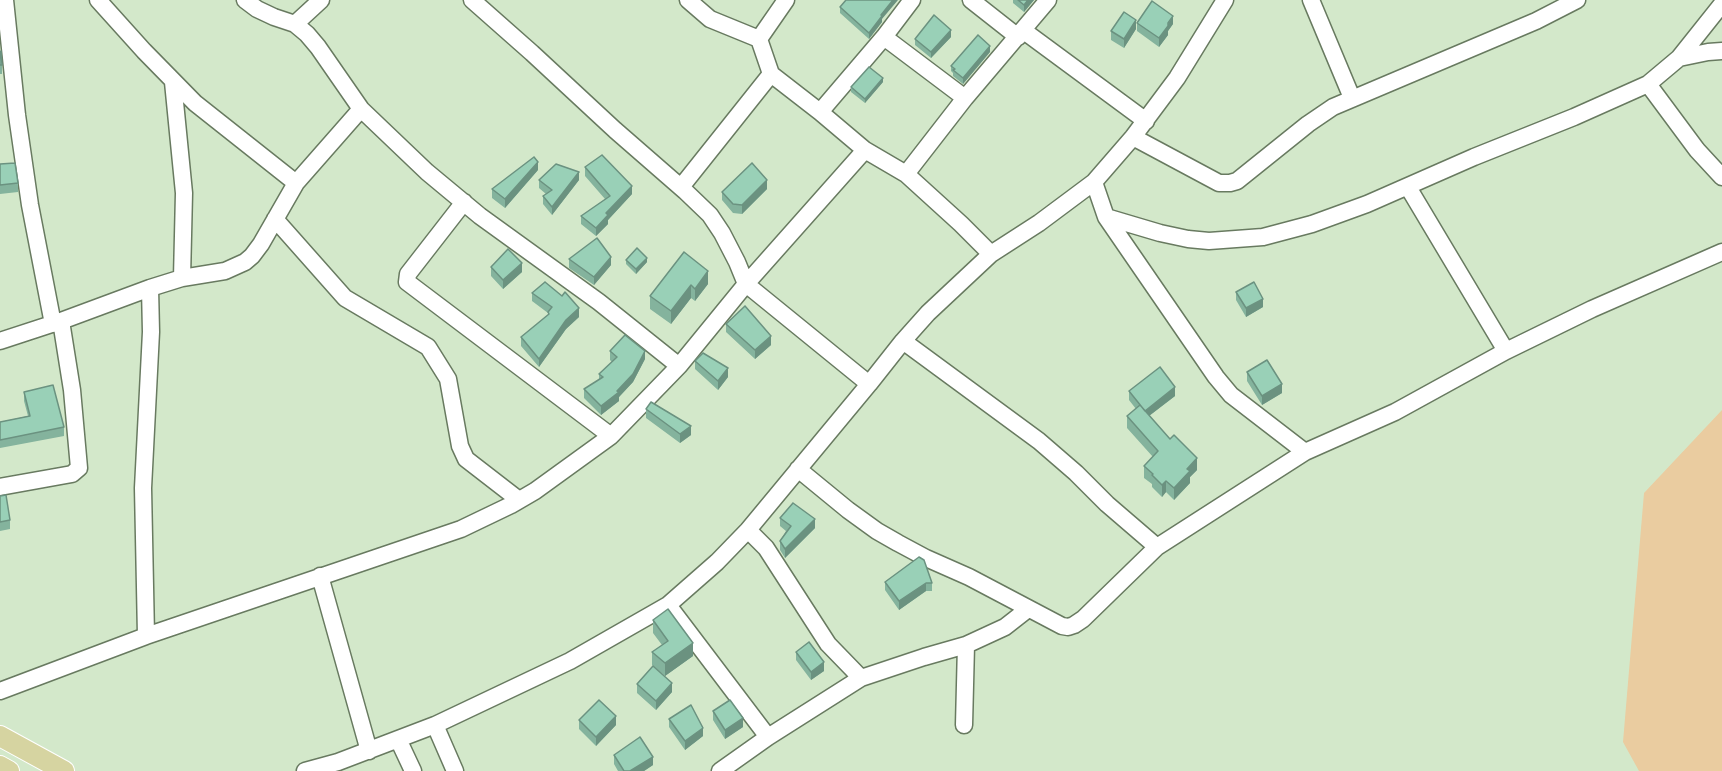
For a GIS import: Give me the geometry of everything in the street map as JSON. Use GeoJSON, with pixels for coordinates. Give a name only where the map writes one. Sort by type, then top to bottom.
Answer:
{"type":"FeatureCollection","features":[{"type":"Feature","properties":{"kind":"main road"},"geometry":{"type":"LineString","coordinates":[[0,736],[64,771]]}},
{"type":"Feature","properties":{"kind":"main road"},"geometry":{"type":"LineString","coordinates":[[0,766],[9,771]]}},
{"type":"Feature","properties":{"kind":"street"},"geometry":{"type":"LineString","coordinates":[[0,486],[72,474],[79,468],[72,390],[29,194],[17,115],[5,0]]}},
{"type":"Feature","properties":{"kind":"street"},"geometry":{"type":"LineString","coordinates":[[98,0],[195,103],[296,183]]}},
{"type":"Feature","properties":{"kind":"street"},"geometry":{"type":"LineString","coordinates":[[245,0],[257,9],[295,24],[307,34],[361,109],[428,172],[480,216],[599,302],[679,366]]}},
{"type":"Feature","properties":{"kind":"street"},"geometry":{"type":"LineString","coordinates":[[295,24],[321,0]]}},
{"type":"Feature","properties":{"kind":"street"},"geometry":{"type":"LineString","coordinates":[[472,0],[710,215],[722,233],[746,284],[869,384]]}},
{"type":"Feature","properties":{"kind":"street"},"geometry":{"type":"LineString","coordinates":[[688,0],[710,19],[759,39],[771,74],[865,150],[906,174],[991,254]]}},
{"type":"Feature","properties":{"kind":"street"},"geometry":{"type":"LineString","coordinates":[[759,39],[786,0]]}},
{"type":"Feature","properties":{"kind":"street"},"geometry":{"type":"LineString","coordinates":[[820,112],[884,37],[912,0]]}},
{"type":"Feature","properties":{"kind":"street"},"geometry":{"type":"LineString","coordinates":[[971,0],[1146,120]]}},
{"type":"Feature","properties":{"kind":"street"},"geometry":{"type":"LineString","coordinates":[[906,174],[965,98],[1048,0]]}},
{"type":"Feature","properties":{"kind":"street"},"geometry":{"type":"LineString","coordinates":[[305,771],[369,752],[435,725],[570,661],[668,605],[717,562],[748,530],[903,341],[963,279],[991,254],[1039,224],[1094,182],[1133,137],[1177,78],[1226,0]]}},
{"type":"Feature","properties":{"kind":"street"},"geometry":{"type":"LineString","coordinates":[[1311,0],[1352,98]]}},
{"type":"Feature","properties":{"kind":"street"},"geometry":{"type":"LineString","coordinates":[[1133,137],[1219,183],[1237,181],[1333,107],[1536,21],[1576,0]]}},
{"type":"Feature","properties":{"kind":"street"},"geometry":{"type":"LineString","coordinates":[[1106,217],[1160,233],[1209,242],[1263,237],[1312,224],[1408,187],[1648,84],[1679,58],[1722,4]]}},
{"type":"Feature","properties":{"kind":"street"},"geometry":{"type":"LineString","coordinates":[[884,37],[965,98]]}},
{"type":"Feature","properties":{"kind":"street"},"geometry":{"type":"LineString","coordinates":[[1679,58],[1708,51],[1722,51]]}},
{"type":"Feature","properties":{"kind":"street"},"geometry":{"type":"LineString","coordinates":[[681,187],[771,74]]}},
{"type":"Feature","properties":{"kind":"street"},"geometry":{"type":"LineString","coordinates":[[173,82],[184,193],[182,278]]}},
{"type":"Feature","properties":{"kind":"street"},"geometry":{"type":"LineString","coordinates":[[1648,84],[1697,150],[1722,177]]}},
{"type":"Feature","properties":{"kind":"street"},"geometry":{"type":"LineString","coordinates":[[0,341],[150,288],[182,278],[225,272],[245,262],[261,244],[296,183],[361,109]]}},
{"type":"Feature","properties":{"kind":"street"},"geometry":{"type":"LineString","coordinates":[[0,691],[146,636],[461,528],[535,491],[611,436],[679,366],[746,284],[865,150]]}},
{"type":"Feature","properties":{"kind":"street"},"geometry":{"type":"LineString","coordinates":[[1094,182],[1106,217],[1216,377],[1231,395],[1305,452]]}},
{"type":"Feature","properties":{"kind":"street"},"geometry":{"type":"LineString","coordinates":[[1408,187],[1506,351]]}},
{"type":"Feature","properties":{"kind":"street"},"geometry":{"type":"LineString","coordinates":[[464,202],[408,274],[407,282],[611,436]]}},
{"type":"Feature","properties":{"kind":"street"},"geometry":{"type":"LineString","coordinates":[[275,219],[345,298],[428,346],[448,379],[460,446],[466,459],[519,500]]}},
{"type":"Feature","properties":{"kind":"street"},"geometry":{"type":"LineString","coordinates":[[798,469],[877,531],[1062,626],[1074,625],[1157,547],[1305,452],[1395,412],[1506,351],[1592,309],[1722,252]]}},
{"type":"Feature","properties":{"kind":"street"},"geometry":{"type":"LineString","coordinates":[[146,636],[143,488],[151,332],[150,288]]}},
{"type":"Feature","properties":{"kind":"street"},"geometry":{"type":"LineString","coordinates":[[903,341],[1039,441],[1157,547]]}},
{"type":"Feature","properties":{"kind":"street"},"geometry":{"type":"LineString","coordinates":[[748,530],[766,548],[828,644],[861,678]]}},
{"type":"Feature","properties":{"kind":"street"},"geometry":{"type":"LineString","coordinates":[[320,576],[369,752]]}},
{"type":"Feature","properties":{"kind":"street"},"geometry":{"type":"LineString","coordinates":[[668,605],[768,737]]}},
{"type":"Feature","properties":{"kind":"street"},"geometry":{"type":"LineString","coordinates":[[720,771],[768,737],[861,678],[966,645],[1005,627],[1028,609]]}},
{"type":"Feature","properties":{"kind":"street"},"geometry":{"type":"LineString","coordinates":[[964,725],[966,645]]}},
{"type":"Feature","properties":{"kind":"street"},"geometry":{"type":"LineString","coordinates":[[435,725],[455,771]]}},
{"type":"Feature","properties":{"kind":"street"},"geometry":{"type":"LineString","coordinates":[[398,740],[413,771]]}},
{"type":"Feature","properties":{"kind":"shaded area"},"geometry":{"type":"Polygon","coordinates":[[[1722,410],[1722,771],[1639,771],[1623,742],[1644,493],[1722,410]]]}},
{"type":"Feature","properties":{"kind":"building"},"geometry":{"type":"Polygon","coordinates":[[[846,0],[893,0],[869,33],[840,7],[846,0]]]}},
{"type":"Feature","properties":{"kind":"building"},"geometry":{"type":"Polygon","coordinates":[[[1018,0],[1028,0],[1024,5],[1018,0]]]}},
{"type":"Feature","properties":{"kind":"building"},"geometry":{"type":"Polygon","coordinates":[[[1152,1],[1173,16],[1159,38],[1137,23],[1152,1]]]}},
{"type":"Feature","properties":{"kind":"building"},"geometry":{"type":"Polygon","coordinates":[[[1124,12],[1136,20],[1124,39],[1111,31],[1124,12]]]}},
{"type":"Feature","properties":{"kind":"building"},"geometry":{"type":"Polygon","coordinates":[[[934,15],[951,30],[931,52],[915,39],[934,15]]]}},
{"type":"Feature","properties":{"kind":"building"},"geometry":{"type":"Polygon","coordinates":[[[978,35],[990,46],[963,78],[951,66],[978,35]]]}},
{"type":"Feature","properties":{"kind":"building"},"geometry":{"type":"Polygon","coordinates":[[[869,67],[883,78],[865,99],[851,87],[869,67]]]}},
{"type":"Feature","properties":{"kind":"building"},"geometry":{"type":"Polygon","coordinates":[[[602,155],[632,186],[606,213],[608,215],[596,228],[581,216],[610,196],[585,167],[602,155]]]}},
{"type":"Feature","properties":{"kind":"building"},"geometry":{"type":"Polygon","coordinates":[[[534,157],[538,162],[505,199],[492,189],[534,157]]]}},
{"type":"Feature","properties":{"kind":"building"},"geometry":{"type":"Polygon","coordinates":[[[15,163],[18,183],[0,185],[0,164],[15,163]]]}},
{"type":"Feature","properties":{"kind":"building"},"geometry":{"type":"Polygon","coordinates":[[[752,163],[767,180],[742,205],[733,204],[722,192],[752,163]]]}},
{"type":"Feature","properties":{"kind":"building"},"geometry":{"type":"Polygon","coordinates":[[[556,164],[579,172],[552,207],[543,196],[552,190],[539,180],[556,164]]]}},
{"type":"Feature","properties":{"kind":"building"},"geometry":{"type":"Polygon","coordinates":[[[597,238],[611,257],[594,277],[569,259],[597,238]]]}},
{"type":"Feature","properties":{"kind":"building"},"geometry":{"type":"Polygon","coordinates":[[[637,248],[647,258],[636,269],[626,260],[637,248]]]}},
{"type":"Feature","properties":{"kind":"building"},"geometry":{"type":"Polygon","coordinates":[[[508,249],[522,263],[503,280],[491,267],[508,249]]]}},
{"type":"Feature","properties":{"kind":"building"},"geometry":{"type":"Polygon","coordinates":[[[684,252],[708,271],[695,289],[691,285],[671,311],[650,296],[684,252]]]}},
{"type":"Feature","properties":{"kind":"building"},"geometry":{"type":"Polygon","coordinates":[[[545,282],[562,296],[565,292],[579,308],[566,320],[539,359],[521,337],[549,314],[552,307],[532,293],[545,282]]]}},
{"type":"Feature","properties":{"kind":"building"},"geometry":{"type":"Polygon","coordinates":[[[1254,282],[1263,299],[1246,308],[1236,292],[1254,282]]]}},
{"type":"Feature","properties":{"kind":"building"},"geometry":{"type":"Polygon","coordinates":[[[745,306],[771,336],[755,350],[726,324],[745,306]]]}},
{"type":"Feature","properties":{"kind":"building"},"geometry":{"type":"Polygon","coordinates":[[[625,335],[645,351],[633,374],[617,391],[619,392],[601,406],[584,389],[603,377],[599,374],[617,357],[610,351],[625,335]]]}},
{"type":"Feature","properties":{"kind":"building"},"geometry":{"type":"Polygon","coordinates":[[[703,353],[728,368],[718,381],[695,361],[703,353]]]}},
{"type":"Feature","properties":{"kind":"building"},"geometry":{"type":"Polygon","coordinates":[[[1267,360],[1282,384],[1262,396],[1247,372],[1267,360]]]}},
{"type":"Feature","properties":{"kind":"building"},"geometry":{"type":"Polygon","coordinates":[[[1160,367],[1175,387],[1145,411],[1129,391],[1160,367]]]}},
{"type":"Feature","properties":{"kind":"building"},"geometry":{"type":"Polygon","coordinates":[[[53,385],[64,427],[0,440],[0,422],[30,416],[24,392],[53,385]]]}},
{"type":"Feature","properties":{"kind":"building"},"geometry":{"type":"Polygon","coordinates":[[[651,402],[691,426],[680,434],[646,409],[651,402]]]}},
{"type":"Feature","properties":{"kind":"building"},"geometry":{"type":"Polygon","coordinates":[[[1140,405],[1170,439],[1174,435],[1197,458],[1187,469],[1190,471],[1174,488],[1166,481],[1162,485],[1144,466],[1158,451],[1127,416],[1140,405]]]}},
{"type":"Feature","properties":{"kind":"building"},"geometry":{"type":"Polygon","coordinates":[[[6,495],[10,520],[0,522],[0,496],[6,495]]]}},
{"type":"Feature","properties":{"kind":"building"},"geometry":{"type":"Polygon","coordinates":[[[793,503],[815,519],[785,549],[780,541],[791,526],[780,518],[793,503]]]}},
{"type":"Feature","properties":{"kind":"building"},"geometry":{"type":"Polygon","coordinates":[[[919,557],[924,560],[932,583],[926,583],[899,601],[885,582],[919,557]]]}},
{"type":"Feature","properties":{"kind":"building"},"geometry":{"type":"Polygon","coordinates":[[[668,609],[693,643],[665,663],[652,652],[668,641],[653,620],[668,609]]]}},
{"type":"Feature","properties":{"kind":"building"},"geometry":{"type":"Polygon","coordinates":[[[809,642],[824,662],[811,672],[796,652],[809,642]]]}},
{"type":"Feature","properties":{"kind":"building"},"geometry":{"type":"Polygon","coordinates":[[[653,666],[672,683],[656,701],[637,684],[653,666]]]}},
{"type":"Feature","properties":{"kind":"building"},"geometry":{"type":"Polygon","coordinates":[[[599,700],[616,716],[596,737],[579,720],[599,700]]]}},
{"type":"Feature","properties":{"kind":"building"},"geometry":{"type":"Polygon","coordinates":[[[730,700],[743,718],[725,730],[713,711],[730,700]]]}},
{"type":"Feature","properties":{"kind":"building"},"geometry":{"type":"Polygon","coordinates":[[[691,705],[703,728],[685,741],[669,719],[691,705]]]}},
{"type":"Feature","properties":{"kind":"building"},"geometry":{"type":"Polygon","coordinates":[[[640,737],[653,757],[630,771],[624,771],[614,755],[640,737]]]}}]}
